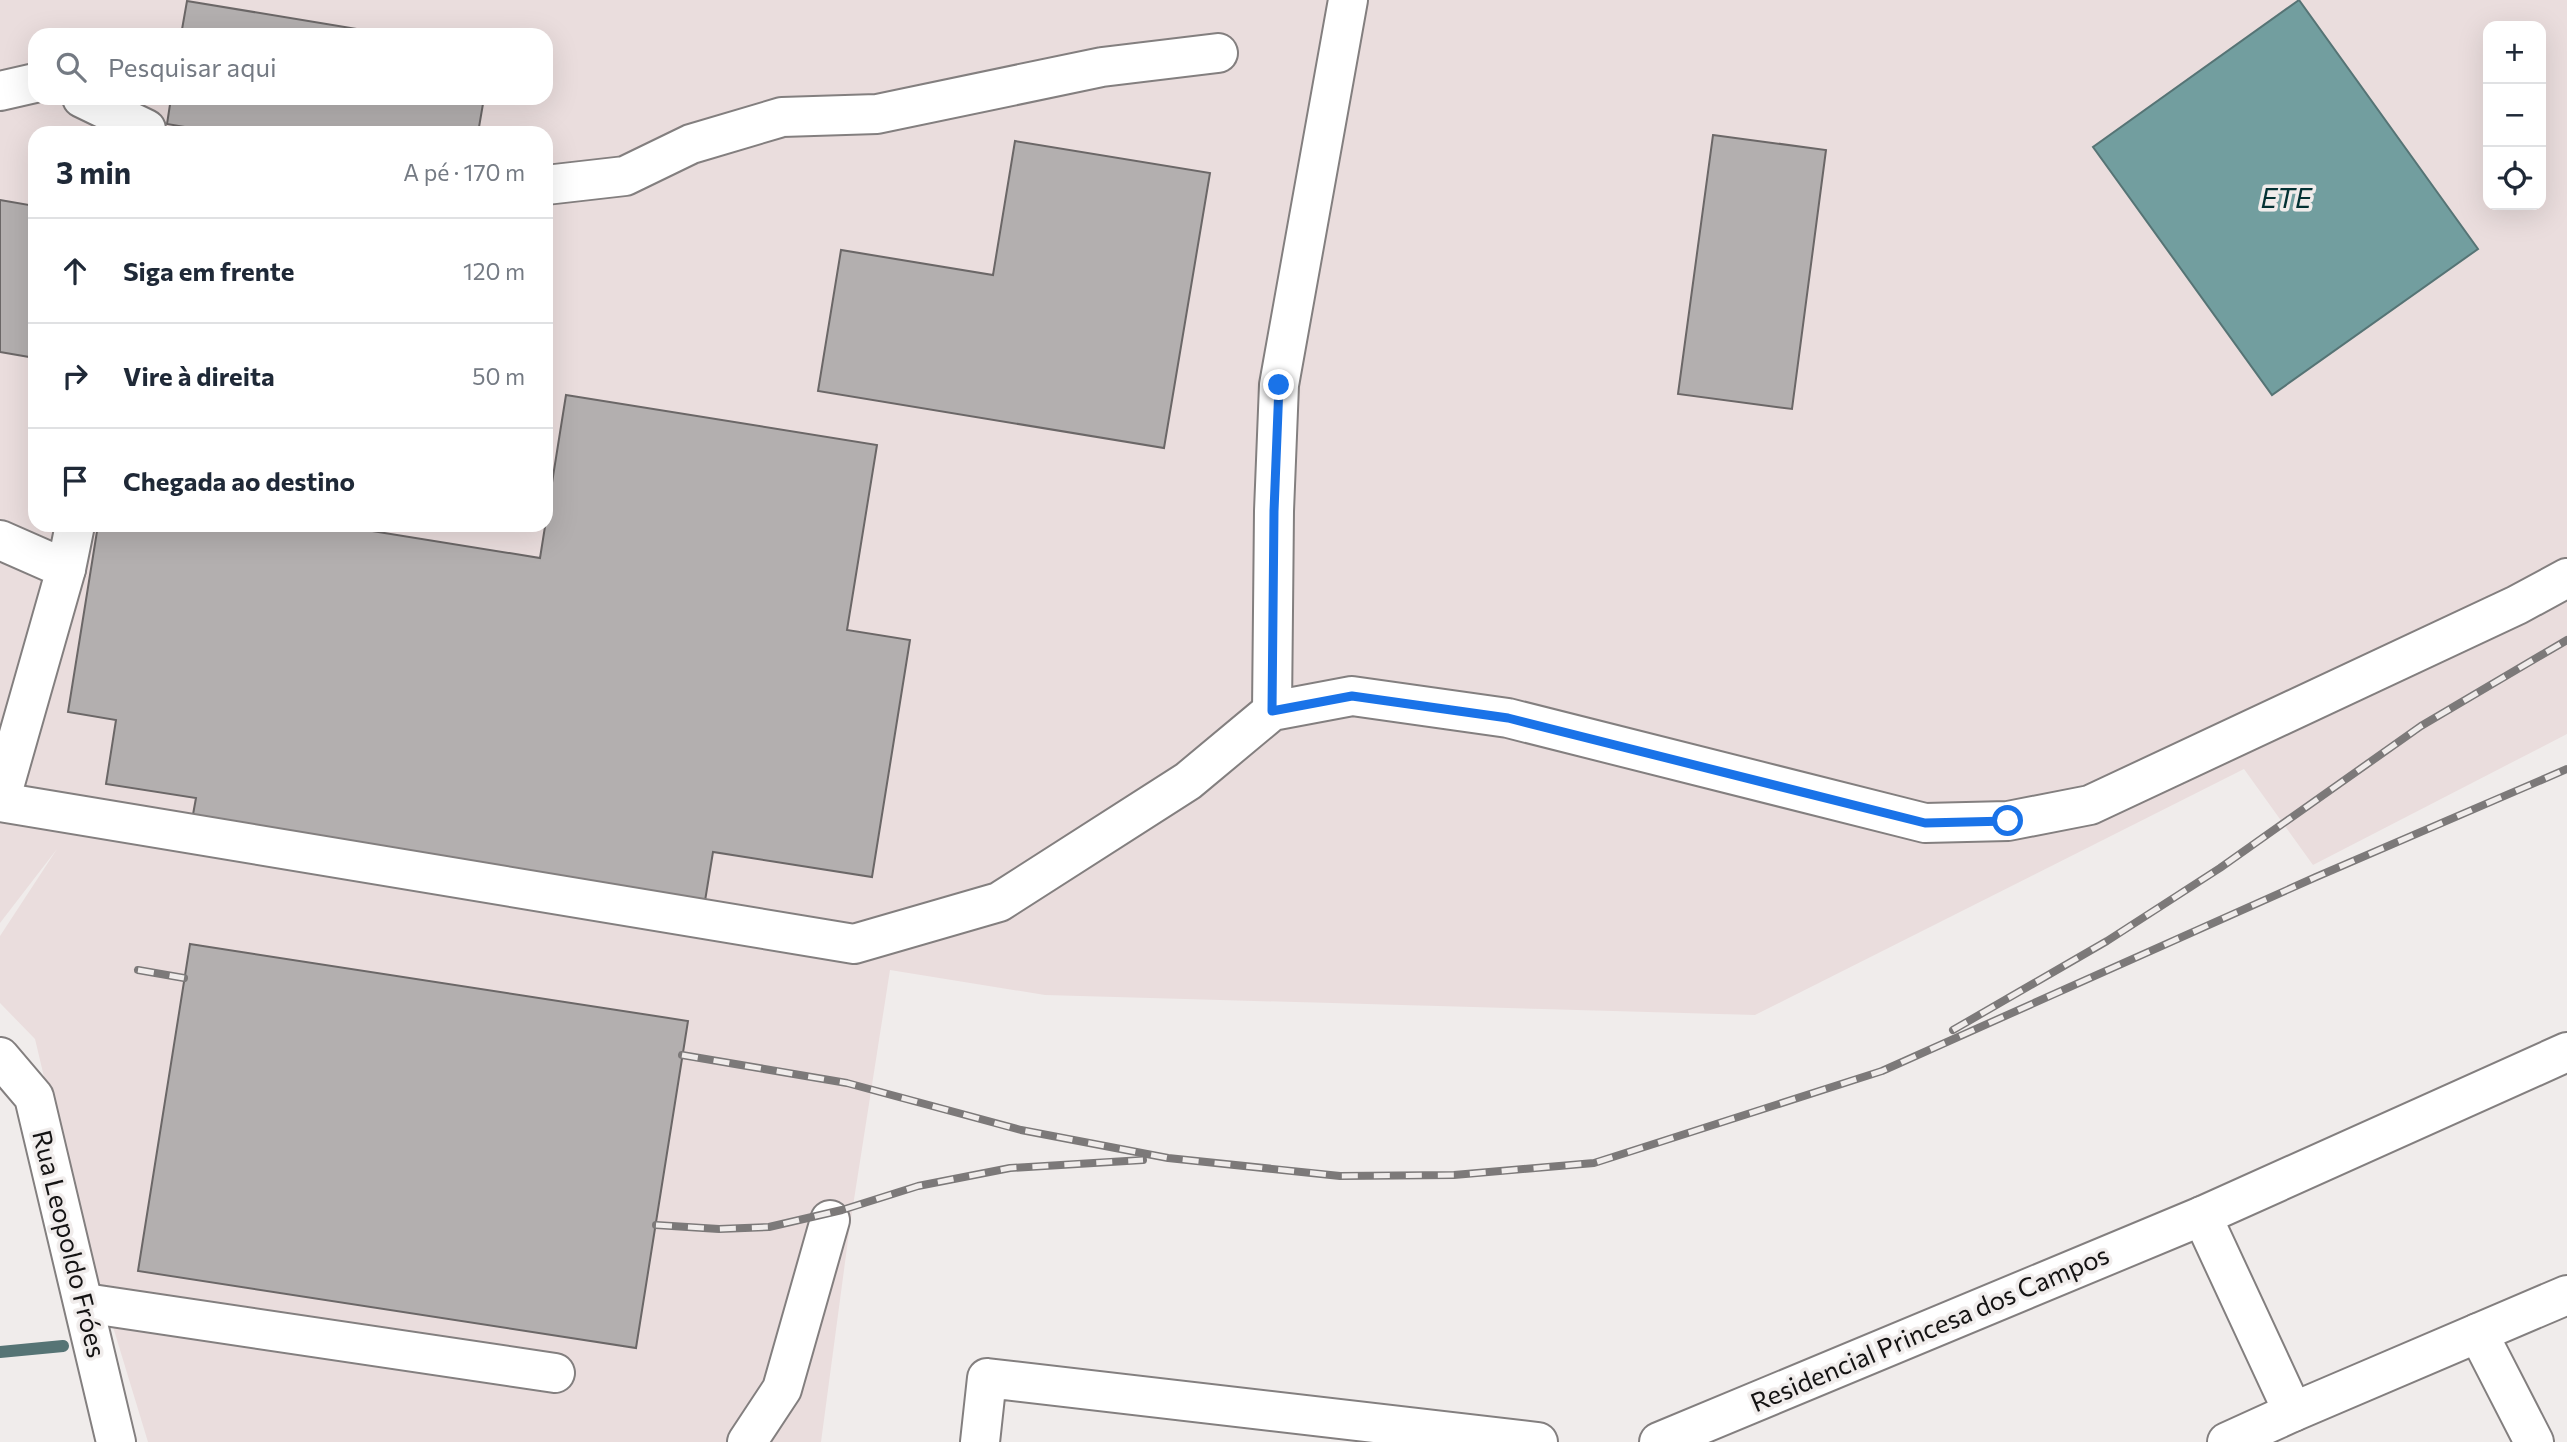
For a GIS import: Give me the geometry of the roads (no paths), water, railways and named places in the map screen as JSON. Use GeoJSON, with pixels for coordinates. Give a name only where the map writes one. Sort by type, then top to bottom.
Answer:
{"type":"FeatureCollection","features":[{"type":"Feature","properties":{"kind":"street"},"geometry":{"type":"LineString","coordinates":[[1272,711],[1274,511],[1279,385],[1348,0]]}},
{"type":"Feature","properties":{"kind":"street"},"geometry":{"type":"LineString","coordinates":[[553,184],[625,176],[691,144],[782,117],[877,114],[984,94],[1102,67],[1218,53]]}},
{"type":"Feature","properties":{"kind":"street"},"geometry":{"type":"LineString","coordinates":[[0,91],[28,85]]}},
{"type":"Feature","properties":{"kind":"street"},"geometry":{"type":"LineString","coordinates":[[97,105],[140,126]]}},
{"type":"Feature","properties":{"kind":"street"},"geometry":{"type":"LineString","coordinates":[[74,532],[66,569],[0,802],[855,944],[999,902],[1188,781],[1272,711],[1352,696],[1508,718],[1925,823],[2008,821],[2090,805],[2517,605],[2567,578]]}},
{"type":"Feature","properties":{"kind":"street"},"geometry":{"type":"LineString","coordinates":[[0,540],[66,569]]}},
{"type":"Feature","properties":{"kind":"street","name":"Residencial Princesa dos Campos"},"geometry":{"type":"LineString","coordinates":[[1659,1442],[2202,1216],[2567,1052]]}},
{"type":"Feature","properties":{"kind":"street","name":"Rua Leopoldo Fróes"},"geometry":{"type":"LineString","coordinates":[[0,1057],[34,1097],[116,1442]]}},
{"type":"Feature","properties":{"kind":"street"},"geometry":{"type":"LineString","coordinates":[[2202,1216],[2293,1412]]}},
{"type":"Feature","properties":{"kind":"street"},"geometry":{"type":"LineString","coordinates":[[747,1442],[782,1389],[830,1220]]}},
{"type":"Feature","properties":{"kind":"street"},"geometry":{"type":"LineString","coordinates":[[2227,1442],[2567,1295]]}},
{"type":"Feature","properties":{"kind":"street"},"geometry":{"type":"LineString","coordinates":[[85,1303],[555,1373]]}},
{"type":"Feature","properties":{"kind":"street"},"geometry":{"type":"LineString","coordinates":[[2478,1333],[2534,1442]]}},
{"type":"Feature","properties":{"kind":"street"},"geometry":{"type":"LineString","coordinates":[[980,1442],[987,1378],[1538,1442]]}},
{"type":"Feature","properties":{"kind":"water","name":"ETE"},"geometry":{"type":"Polygon","coordinates":[[[2299,0],[2478,249],[2272,395],[2093,147],[2299,0]]]}},
{"type":"Feature","properties":{"kind":"waterway"},"geometry":{"type":"LineString","coordinates":[[0,1352],[63,1346]]}},
{"type":"Feature","properties":{"kind":"railway"},"geometry":{"type":"LineString","coordinates":[[1953,1030],[2107,941],[2220,868],[2421,726],[2567,640]]}},
{"type":"Feature","properties":{"kind":"railway"},"geometry":{"type":"LineString","coordinates":[[682,1055],[847,1083],[1021,1130],[1168,1158],[1340,1176],[1454,1175],[1594,1163],[1882,1071],[2316,877],[2567,769]]}},
{"type":"Feature","properties":{"kind":"railway"},"geometry":{"type":"LineString","coordinates":[[138,970],[184,978]]}},
{"type":"Feature","properties":{"kind":"railway"},"geometry":{"type":"LineString","coordinates":[[656,1225],[719,1229],[769,1227],[842,1210],[918,1186],[1010,1168],[1143,1160]]}}]}
